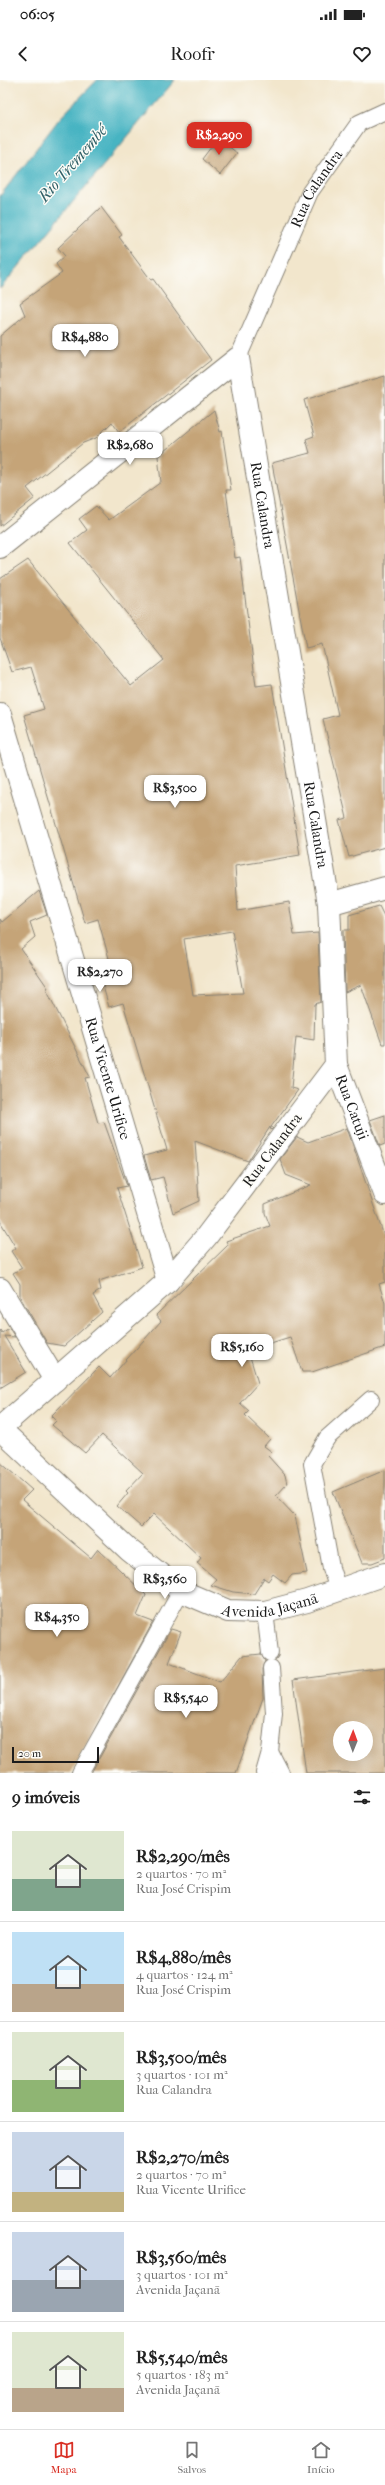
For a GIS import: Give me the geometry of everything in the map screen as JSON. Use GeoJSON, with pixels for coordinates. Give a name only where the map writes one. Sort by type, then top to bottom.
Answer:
{"type":"FeatureCollection","features":[{"type":"Feature","properties":{"kind":"street"},"geometry":{"type":"LineString","coordinates":[[0,547],[238,358]]}},
{"type":"Feature","properties":{"kind":"street","name":"Rua Calandra"},"geometry":{"type":"LineString","coordinates":[[0,1429],[168,1281],[210,1231],[336,1065],[329,904],[238,358]]}},
{"type":"Feature","properties":{"kind":"street","name":"Rua Vicente Urifice"},"geometry":{"type":"LineString","coordinates":[[0,714],[168,1281]]}},
{"type":"Feature","properties":{"kind":"street"},"geometry":{"type":"LineString","coordinates":[[329,904],[385,888]]}},
{"type":"Feature","properties":{"kind":"street","name":"Rua Catuji"},"geometry":{"type":"LineString","coordinates":[[336,1065],[385,1194]]}},
{"type":"Feature","properties":{"kind":"street"},"geometry":{"type":"LineString","coordinates":[[0,1289],[55,1380]]}},
{"type":"Feature","properties":{"kind":"street","name":"Avenida Jaçanã"},"geometry":{"type":"LineString","coordinates":[[0,1429],[129,1550],[181,1591],[228,1611],[265,1612],[385,1574]]}},
{"type":"Feature","properties":{"kind":"lane","name":"Rua Calandra"},"geometry":{"type":"LineString","coordinates":[[238,358],[310,192],[359,123],[385,111]]}},
{"type":"Feature","properties":{"kind":"lane"},"geometry":{"type":"LineString","coordinates":[[338,1590],[331,1568],[312,1464],[327,1438],[371,1400]]}},
{"type":"Feature","properties":{"kind":"lane"},"geometry":{"type":"LineString","coordinates":[[80,1773],[181,1591]]}},
{"type":"Feature","properties":{"kind":"lane"},"geometry":{"type":"LineString","coordinates":[[264,1773],[270,1752],[274,1713],[265,1612]]}},
{"type":"Feature","properties":{"kind":"lane"},"geometry":{"type":"LineString","coordinates":[[270,1752],[281,1773]]}},
{"type":"Feature","properties":{"kind":"water","name":"Rio Tremembé"},"geometry":{"type":"Polygon","coordinates":[[[97,80],[175,80],[0,289],[0,196],[59,119],[97,80]]]}},
{"type":"Feature","properties":{"kind":"building"},"geometry":{"type":"Polygon","coordinates":[[[218,138],[237,153],[220,175],[202,159],[218,138]]]}},
{"type":"Feature","properties":{"kind":"building"},"geometry":{"type":"Polygon","coordinates":[[[101,207],[122,235],[119,237],[151,280],[153,279],[211,360],[119,432],[112,422],[96,438],[83,443],[27,488],[35,498],[0,526],[0,336],[25,315],[20,303],[62,273],[56,264],[65,256],[58,248],[101,207]]]}},
{"type":"Feature","properties":{"kind":"building"},"geometry":{"type":"Polygon","coordinates":[[[385,376],[385,847],[349,857],[339,820],[347,818],[323,719],[338,715],[322,644],[306,648],[272,463],[310,453],[306,439],[314,436],[304,400],[385,376]]]}},
{"type":"Feature","properties":{"kind":"building"},"geometry":{"type":"Polygon","coordinates":[[[214,410],[220,432],[222,431],[231,490],[226,490],[235,558],[240,557],[256,686],[272,684],[300,855],[235,866],[238,911],[289,902],[294,935],[318,933],[321,1002],[315,1004],[314,1040],[296,1037],[291,1088],[298,1090],[271,1127],[273,1128],[271,1130],[270,1127],[248,1161],[195,1141],[199,1201],[173,1213],[163,1177],[151,1180],[144,1156],[167,1150],[123,1003],[109,1007],[97,966],[110,962],[98,919],[85,923],[24,715],[44,709],[31,667],[12,672],[0,638],[0,579],[28,560],[131,686],[164,660],[70,543],[87,530],[79,519],[96,506],[109,520],[161,482],[158,456],[214,410]],[[232,931],[184,939],[193,995],[243,993],[232,931]]]}},
{"type":"Feature","properties":{"kind":"building"},"geometry":{"type":"Polygon","coordinates":[[[39,891],[47,915],[30,922],[35,937],[21,949],[48,988],[46,989],[90,1077],[85,1078],[98,1123],[104,1122],[127,1186],[117,1188],[142,1267],[99,1281],[101,1290],[93,1295],[102,1312],[64,1346],[47,1343],[20,1297],[20,1284],[13,1273],[22,1268],[11,1251],[16,1248],[0,1221],[0,919],[2,922],[39,891]]]}},
{"type":"Feature","properties":{"kind":"building"},"geometry":{"type":"Polygon","coordinates":[[[379,906],[385,918],[385,1044],[382,1044],[361,985],[345,992],[343,930],[349,930],[349,915],[379,906]]]}},
{"type":"Feature","properties":{"kind":"building"},"geometry":{"type":"Polygon","coordinates":[[[385,1115],[385,1144],[380,1146],[370,1120],[385,1115]]]}},
{"type":"Feature","properties":{"kind":"building"},"geometry":{"type":"Polygon","coordinates":[[[347,1128],[385,1239],[385,1282],[379,1284],[385,1303],[385,1347],[312,1372],[302,1372],[290,1337],[248,1350],[258,1383],[240,1403],[249,1411],[245,1415],[270,1439],[264,1446],[272,1452],[268,1456],[285,1475],[287,1484],[276,1496],[295,1516],[307,1573],[292,1575],[285,1583],[273,1574],[268,1581],[264,1578],[254,1594],[233,1592],[211,1585],[216,1579],[197,1563],[201,1558],[154,1514],[141,1527],[117,1506],[128,1493],[126,1491],[143,1473],[102,1435],[85,1453],[52,1425],[56,1421],[51,1416],[99,1367],[110,1378],[161,1321],[156,1315],[228,1245],[226,1241],[270,1226],[265,1213],[265,1204],[311,1185],[286,1175],[280,1159],[297,1137],[308,1142],[347,1128]]]}},
{"type":"Feature","properties":{"kind":"building"},"geometry":{"type":"Polygon","coordinates":[[[9,1328],[15,1337],[4,1336],[26,1372],[0,1388],[0,1330],[2,1333],[9,1328]]]}},
{"type":"Feature","properties":{"kind":"building"},"geometry":{"type":"Polygon","coordinates":[[[0,1462],[32,1490],[22,1500],[91,1558],[98,1549],[146,1595],[137,1616],[153,1622],[71,1773],[0,1773],[0,1462]]]}},
{"type":"Feature","properties":{"kind":"building"},"geometry":{"type":"Polygon","coordinates":[[[385,1470],[385,1558],[372,1563],[362,1563],[333,1492],[385,1470]]]}},
{"type":"Feature","properties":{"kind":"building"},"geometry":{"type":"Polygon","coordinates":[[[171,1629],[181,1632],[169,1663],[220,1682],[242,1656],[261,1654],[265,1661],[262,1669],[263,1698],[236,1773],[91,1773],[171,1629]]]}},
{"type":"Feature","properties":{"kind":"building"},"geometry":{"type":"Polygon","coordinates":[[[385,1668],[385,1773],[306,1773],[293,1680],[385,1668]]]}}]}
